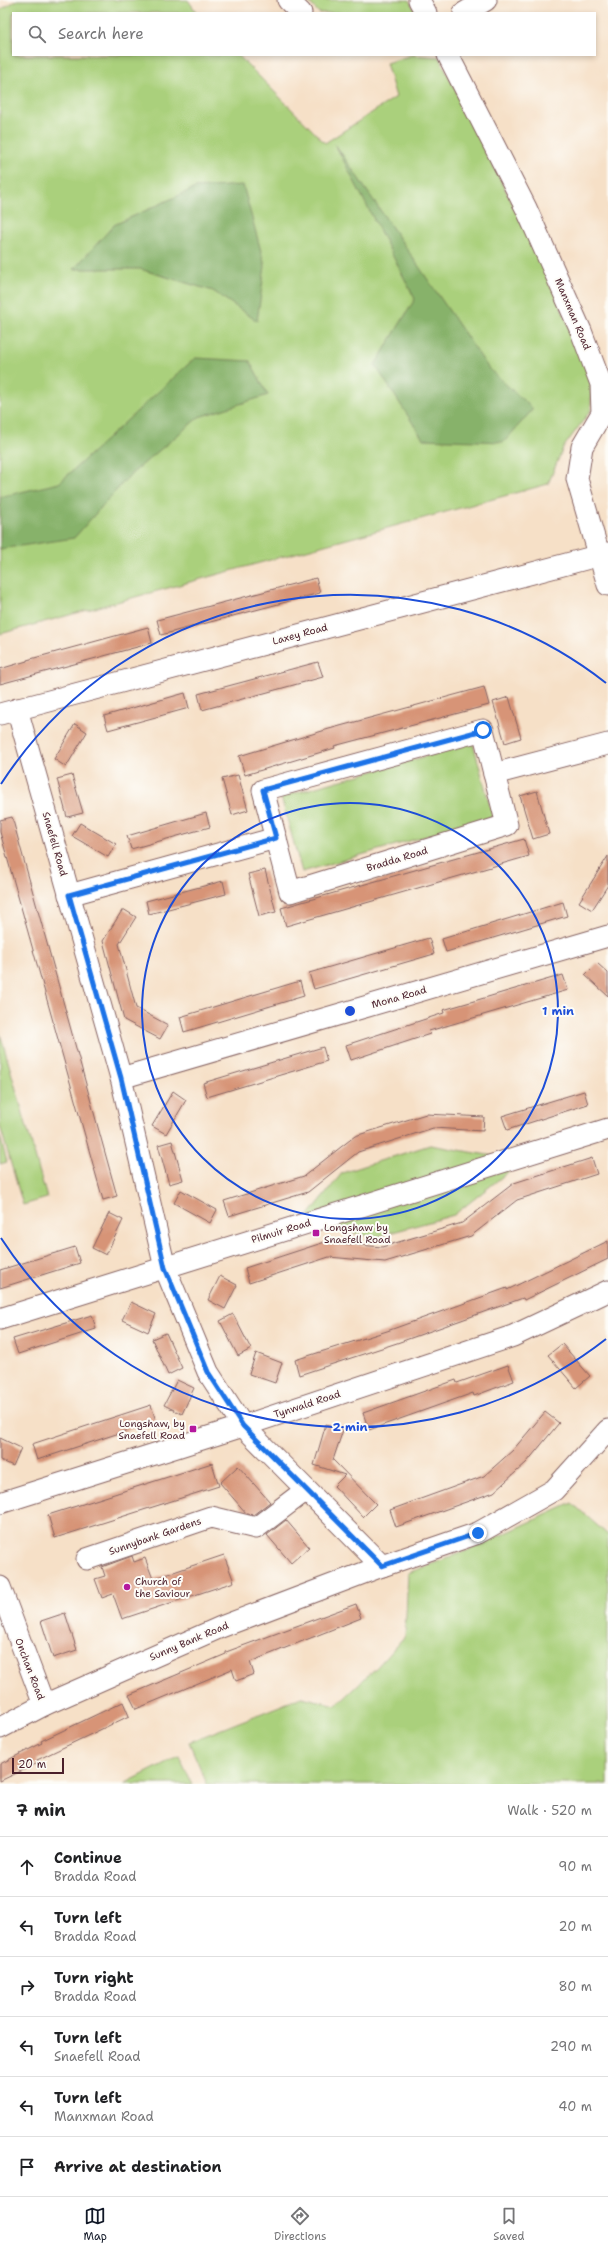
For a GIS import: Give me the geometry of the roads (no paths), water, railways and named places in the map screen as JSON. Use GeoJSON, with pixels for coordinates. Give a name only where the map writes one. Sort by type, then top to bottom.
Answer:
{"type":"FeatureCollection","features":[{"type":"Feature","properties":{"kind":"street"},"geometry":{"type":"LineString","coordinates":[[288,0],[300,12]]}},
{"type":"Feature","properties":{"kind":"street"},"geometry":{"type":"LineString","coordinates":[[419,0],[425,12]]}},
{"type":"Feature","properties":{"kind":"street"},"geometry":{"type":"LineString","coordinates":[[466,12],[486,0]]}},
{"type":"Feature","properties":{"kind":"street","name":"Manxman Road"},"geometry":{"type":"LineString","coordinates":[[449,56],[526,208],[581,331],[601,384],[602,413],[582,447],[577,479],[604,553],[608,585]]}},
{"type":"Feature","properties":{"kind":"street","name":"Laxey Road"},"geometry":{"type":"LineString","coordinates":[[8,711],[604,553]]}},
{"type":"Feature","properties":{"kind":"street","name":"Snaefell Road"},"geometry":{"type":"LineString","coordinates":[[8,711],[69,895],[121,1078],[165,1268],[208,1372],[243,1426],[382,1566]]}},
{"type":"Feature","properties":{"kind":"street","name":"Bradda Road"},"geometry":{"type":"LineString","coordinates":[[483,730],[494,774],[507,825],[290,892],[263,790],[483,730]]}},
{"type":"Feature","properties":{"kind":"street"},"geometry":{"type":"LineString","coordinates":[[494,774],[608,744]]}},
{"type":"Feature","properties":{"kind":"street"},"geometry":{"type":"LineString","coordinates":[[69,895],[276,838]]}},
{"type":"Feature","properties":{"kind":"street","name":"Mona Road"},"geometry":{"type":"LineString","coordinates":[[121,1078],[608,936]]}},
{"type":"Feature","properties":{"kind":"street","name":"Pilmuir Road"},"geometry":{"type":"LineString","coordinates":[[0,1319],[608,1129]]}},
{"type":"Feature","properties":{"kind":"street","name":"Tynwald Road"},"geometry":{"type":"LineString","coordinates":[[0,1503],[243,1426],[513,1336],[608,1291]]}},
{"type":"Feature","properties":{"kind":"street"},"geometry":{"type":"LineString","coordinates":[[382,1566],[478,1533],[554,1490],[608,1430]]}},
{"type":"Feature","properties":{"kind":"street","name":"Sunnybank Gardens"},"geometry":{"type":"LineString","coordinates":[[87,1559],[211,1517],[256,1528],[306,1490]]}},
{"type":"Feature","properties":{"kind":"street","name":"Sunny Bank Road"},"geometry":{"type":"LineString","coordinates":[[0,1728],[44,1705],[221,1627],[382,1566]]}},
{"type":"Feature","properties":{"kind":"street","name":"Onchan Road"},"geometry":{"type":"LineString","coordinates":[[0,1587],[44,1705]]}},
{"type":"Feature","properties":{"kind":"place","name":"Longshaw by Snaefell Road"},"geometry":{"type":"Point","coordinates":[316,1233]}},
{"type":"Feature","properties":{"kind":"place","name":"Longshaw, by Snaefell Road"},"geometry":{"type":"Point","coordinates":[193,1429]}},
{"type":"Feature","properties":{"kind":"place","name":"Church of the Saviour"},"geometry":{"type":"Point","coordinates":[127,1587]}}]}
